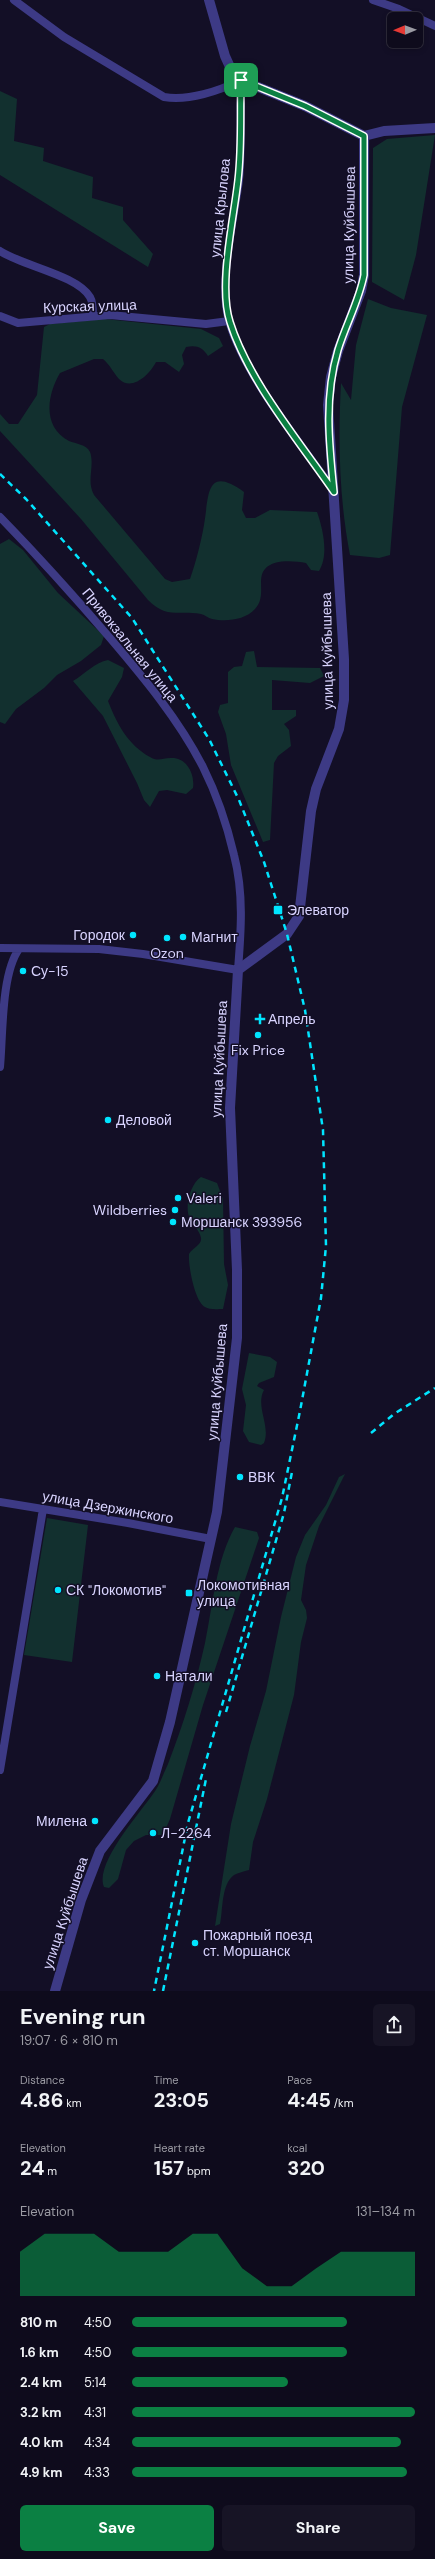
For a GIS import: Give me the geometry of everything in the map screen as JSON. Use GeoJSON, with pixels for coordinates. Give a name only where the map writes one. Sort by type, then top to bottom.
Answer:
{"type":"FeatureCollection","features":[{"type":"Feature","properties":{"kind":"street"},"geometry":{"type":"LineString","coordinates":[[14,0],[64,37],[164,97],[183,97],[200,94],[228,86],[241,80]]}},
{"type":"Feature","properties":{"kind":"street"},"geometry":{"type":"LineString","coordinates":[[209,0],[225,56],[230,67],[241,80],[305,106],[364,136],[391,130],[435,128]]}},
{"type":"Feature","properties":{"kind":"street"},"geometry":{"type":"LineString","coordinates":[[373,0],[399,9],[435,26]]}},
{"type":"Feature","properties":{"kind":"street","name":"улица Крылова"},"geometry":{"type":"LineString","coordinates":[[241,80],[239,179],[228,254],[227,297],[229,320],[239,345],[284,420],[334,492]]}},
{"type":"Feature","properties":{"kind":"street","name":"улица Куйбышева"},"geometry":{"type":"LineString","coordinates":[[55,1991],[82,1900],[100,1851],[153,1781],[170,1722],[211,1539],[225,1453],[237,1338],[237,1270],[230,1122],[238,970],[287,934],[299,916],[311,811],[316,789],[339,729],[344,700],[344,659],[328,405],[331,377],[338,351],[361,291],[364,275],[364,136]]}},
{"type":"Feature","properties":{"kind":"street"},"geometry":{"type":"LineString","coordinates":[[0,251],[14,261],[55,274],[78,285],[90,297],[93,316]]}},
{"type":"Feature","properties":{"kind":"street","name":"Курская улица"},"geometry":{"type":"LineString","coordinates":[[0,316],[18,322],[93,316],[138,316],[206,324],[229,320]]}},
{"type":"Feature","properties":{"kind":"street","name":"Привокзальная улица"},"geometry":{"type":"LineString","coordinates":[[0,517],[48,566],[148,682],[203,767],[220,806],[235,856],[241,921],[238,970]]}},
{"type":"Feature","properties":{"kind":"street"},"geometry":{"type":"LineString","coordinates":[[0,948],[113,951],[238,970]]}},
{"type":"Feature","properties":{"kind":"street"},"geometry":{"type":"LineString","coordinates":[[0,1067],[7,979],[10,964],[19,948]]}},
{"type":"Feature","properties":{"kind":"street","name":"улица Дзержинского"},"geometry":{"type":"LineString","coordinates":[[0,1502],[211,1539]]}},
{"type":"Feature","properties":{"kind":"street"},"geometry":{"type":"LineString","coordinates":[[0,1770],[43,1509]]}},
{"type":"Feature","properties":{"kind":"green space"},"geometry":{"type":"Polygon","coordinates":[[[0,91],[17,99],[14,141],[44,148],[43,161],[93,177],[92,198],[123,207],[123,220],[153,254],[148,267],[0,175],[0,91]]]}},
{"type":"Feature","properties":{"kind":"green space"},"geometry":{"type":"Polygon","coordinates":[[[435,135],[416,255],[404,300],[372,282],[373,148],[387,139],[435,135]]]}},
{"type":"Feature","properties":{"kind":"green space"},"geometry":{"type":"Polygon","coordinates":[[[368,299],[391,308],[427,315],[402,407],[390,555],[379,558],[350,555],[346,534],[340,469],[341,383],[351,400],[356,345],[368,299]]]}},
{"type":"Feature","properties":{"kind":"green space"},"geometry":{"type":"Polygon","coordinates":[[[105,319],[201,329],[219,338],[223,346],[208,356],[199,347],[186,347],[182,355],[184,364],[179,372],[165,362],[156,362],[150,372],[140,380],[129,384],[119,379],[103,359],[94,359],[60,373],[52,391],[50,410],[54,428],[60,435],[69,441],[86,447],[90,452],[92,463],[91,484],[94,495],[165,579],[172,582],[190,579],[204,525],[211,488],[216,483],[222,481],[231,484],[244,492],[242,510],[246,518],[255,518],[270,510],[317,512],[324,542],[324,557],[319,571],[311,570],[306,563],[296,562],[279,562],[269,566],[262,573],[259,604],[251,613],[241,618],[217,620],[201,614],[173,613],[161,610],[148,600],[81,519],[0,431],[0,414],[9,424],[18,424],[37,395],[44,327],[50,324],[105,319]]]}},
{"type":"Feature","properties":{"kind":"green space"},"geometry":{"type":"Polygon","coordinates":[[[9,539],[23,550],[58,593],[104,636],[101,645],[81,661],[57,675],[44,688],[16,709],[5,724],[0,722],[0,544],[9,539]]]}},
{"type":"Feature","properties":{"kind":"green space"},"geometry":{"type":"Polygon","coordinates":[[[254,651],[257,667],[320,668],[324,676],[310,683],[272,680],[272,710],[296,710],[296,716],[284,724],[289,730],[291,746],[278,756],[274,763],[270,840],[263,842],[231,765],[226,734],[218,712],[220,705],[228,703],[228,672],[234,667],[242,666],[246,652],[254,651]]]}},
{"type":"Feature","properties":{"kind":"green space"},"geometry":{"type":"Polygon","coordinates":[[[108,660],[124,668],[122,677],[108,701],[119,726],[135,746],[150,757],[158,760],[177,758],[186,764],[193,778],[193,788],[186,794],[167,790],[159,791],[150,807],[144,800],[103,716],[73,681],[94,666],[108,660]]]}},
{"type":"Feature","properties":{"kind":"green space"},"geometry":{"type":"Polygon","coordinates":[[[201,1177],[217,1183],[223,1199],[224,1264],[228,1285],[223,1309],[209,1309],[201,1304],[195,1291],[191,1275],[189,1254],[200,1243],[201,1238],[188,1214],[188,1203],[191,1190],[197,1180],[201,1177]]]}},
{"type":"Feature","properties":{"kind":"green space"},"geometry":{"type":"Polygon","coordinates":[[[249,1353],[270,1357],[277,1362],[274,1377],[259,1383],[257,1386],[264,1390],[261,1403],[266,1436],[264,1443],[261,1445],[249,1442],[243,1431],[246,1405],[242,1389],[249,1353]]]}},
{"type":"Feature","properties":{"kind":"green space"},"geometry":{"type":"Polygon","coordinates":[[[345,1474],[319,1526],[306,1565],[301,1600],[306,1610],[307,1618],[301,1642],[294,1695],[267,1799],[253,1842],[249,1870],[234,1875],[230,1879],[223,1898],[220,1924],[215,1926],[231,1824],[250,1746],[266,1691],[281,1617],[296,1557],[305,1535],[326,1505],[339,1477],[345,1474]]]}},
{"type":"Feature","properties":{"kind":"green space","name":"СК \"Локомотив\""},"geometry":{"type":"Polygon","coordinates":[[[47,1518],[88,1525],[72,1662],[24,1655],[47,1518]]]}},
{"type":"Feature","properties":{"kind":"green space"},"geometry":{"type":"Polygon","coordinates":[[[235,1527],[257,1532],[259,1538],[203,1705],[170,1819],[163,1835],[146,1835],[134,1841],[126,1850],[118,1879],[109,1888],[104,1887],[103,1877],[106,1865],[112,1852],[160,1783],[174,1749],[198,1674],[219,1568],[223,1554],[235,1527]]]}},
{"type":"Feature","properties":{"kind":"railway"},"geometry":{"type":"LineString","coordinates":[[0,474],[26,499],[132,618],[209,739],[239,800],[264,862],[287,934],[305,1010],[323,1130],[326,1246],[321,1298],[300,1411],[282,1498],[188,1823],[154,1991]]}},
{"type":"Feature","properties":{"kind":"railway"},"geometry":{"type":"LineString","coordinates":[[371,1433],[394,1414],[435,1388]]}},
{"type":"Feature","properties":{"kind":"railway"},"geometry":{"type":"LineString","coordinates":[[226,1712],[284,1513],[292,1472]]}},
{"type":"Feature","properties":{"kind":"railway"},"geometry":{"type":"LineString","coordinates":[[163,1991],[206,1779]]}},
{"type":"Feature","properties":{"kind":"place","name":"Элеватор"},"geometry":{"type":"Point","coordinates":[278,910]}},
{"type":"Feature","properties":{"kind":"place","name":"Городок"},"geometry":{"type":"Point","coordinates":[133,935]}},
{"type":"Feature","properties":{"kind":"place","name":"Магнит"},"geometry":{"type":"Point","coordinates":[183,937]}},
{"type":"Feature","properties":{"kind":"place","name":"Ozon"},"geometry":{"type":"Point","coordinates":[167,938]}},
{"type":"Feature","properties":{"kind":"place","name":"Су-15"},"geometry":{"type":"Point","coordinates":[23,971]}},
{"type":"Feature","properties":{"kind":"place","name":"Апрель"},"geometry":{"type":"Point","coordinates":[260,1019]}},
{"type":"Feature","properties":{"kind":"place","name":"Fix Price"},"geometry":{"type":"Point","coordinates":[258,1035]}},
{"type":"Feature","properties":{"kind":"place","name":"Деловой"},"geometry":{"type":"Point","coordinates":[108,1120]}},
{"type":"Feature","properties":{"kind":"place","name":"Valeri"},"geometry":{"type":"Point","coordinates":[178,1198]}},
{"type":"Feature","properties":{"kind":"place","name":"Wildberries"},"geometry":{"type":"Point","coordinates":[175,1210]}},
{"type":"Feature","properties":{"kind":"place","name":"Моршанск 393956"},"geometry":{"type":"Point","coordinates":[173,1222]}},
{"type":"Feature","properties":{"kind":"place","name":"ВВК"},"geometry":{"type":"Point","coordinates":[240,1477]}},
{"type":"Feature","properties":{"kind":"place","name":"СК \"Локомотив\""},"geometry":{"type":"Point","coordinates":[58,1590]}},
{"type":"Feature","properties":{"kind":"place","name":"Локомотивная улица"},"geometry":{"type":"Point","coordinates":[189,1593]}},
{"type":"Feature","properties":{"kind":"place","name":"Натали"},"geometry":{"type":"Point","coordinates":[157,1676]}},
{"type":"Feature","properties":{"kind":"place","name":"Милена"},"geometry":{"type":"Point","coordinates":[95,1821]}},
{"type":"Feature","properties":{"kind":"place","name":"Л-2264"},"geometry":{"type":"Point","coordinates":[153,1833]}},
{"type":"Feature","properties":{"kind":"place","name":"Пожарный поезд ст. Моршанск"},"geometry":{"type":"Point","coordinates":[195,1943]}},
{"type":"Feature","properties":{"kind":"route"},"geometry":{"type":"LineString","coordinates":[[241,80],[252,86],[305,106],[364,136],[364,275],[361,291],[347,322],[338,351],[331,377],[328,405],[329,440],[334,492],[251,369],[229,320],[227,297],[228,254],[231,220],[239,179],[241,80]]}}]}
